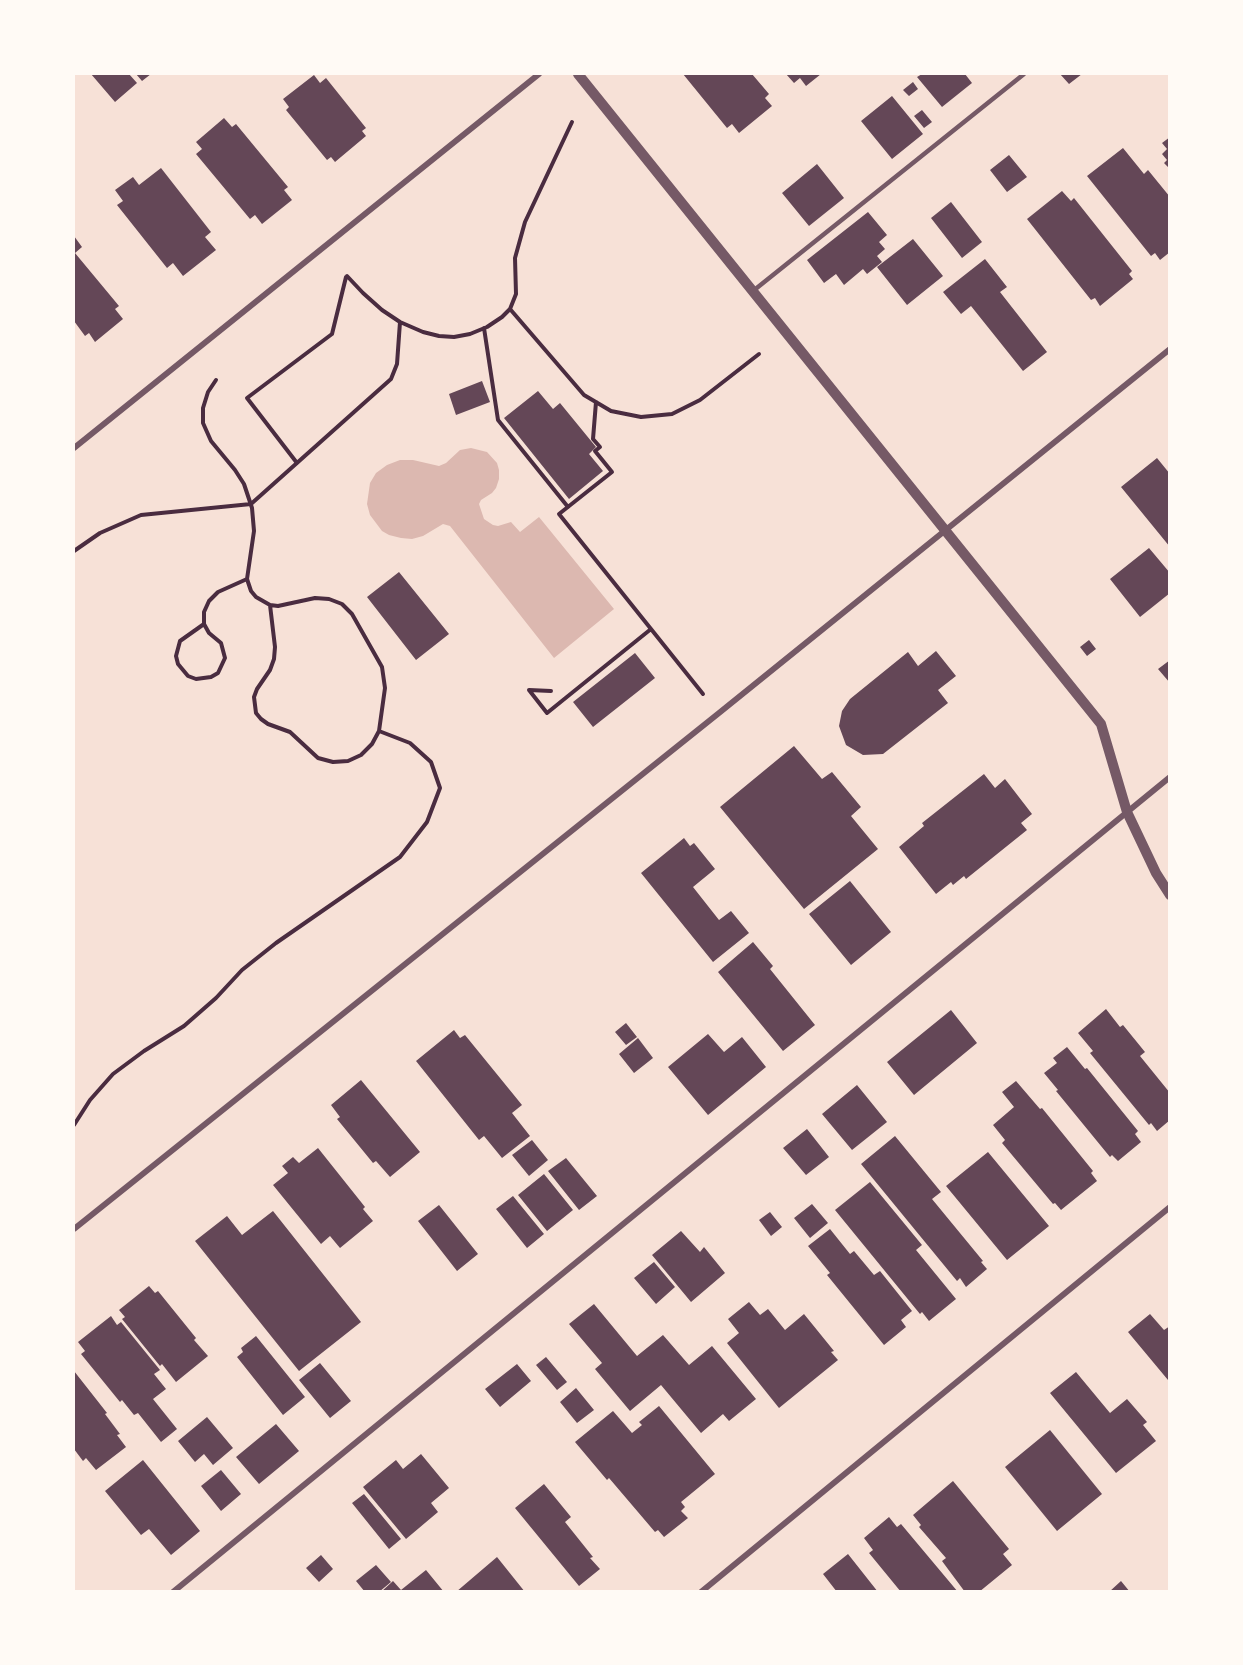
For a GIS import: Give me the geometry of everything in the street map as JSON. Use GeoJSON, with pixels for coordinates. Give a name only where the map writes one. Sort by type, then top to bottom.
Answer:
{"type":"FeatureCollection","features":[{"type":"Feature","properties":{"kind":"street"},"geometry":{"type":"LineString","coordinates":[[74,448],[539,74]]}},
{"type":"Feature","properties":{"kind":"street"},"geometry":{"type":"LineString","coordinates":[[578,74],[1101,724],[1127,812],[1155,873],[1170,895]]}},
{"type":"Feature","properties":{"kind":"street"},"geometry":{"type":"LineString","coordinates":[[74,1229],[1170,349]]}},
{"type":"Feature","properties":{"kind":"street"},"geometry":{"type":"LineString","coordinates":[[173,1592],[1170,777]]}},
{"type":"Feature","properties":{"kind":"street"},"geometry":{"type":"LineString","coordinates":[[701,1592],[1170,1207]]}},
{"type":"Feature","properties":{"kind":"lane"},"geometry":{"type":"LineString","coordinates":[[753,291],[1024,74]]}},
{"type":"Feature","properties":{"kind":"path"},"geometry":{"type":"LineString","coordinates":[[297,463],[248,398],[332,334],[347,276],[363,293],[400,322],[423,332],[454,337],[470,334],[502,317],[510,309],[516,294],[515,258],[525,222],[572,122]]}},
{"type":"Feature","properties":{"kind":"path"},"geometry":{"type":"LineString","coordinates":[[510,309],[584,395],[611,411],[641,417],[672,414],[700,400],[759,354]]}},
{"type":"Feature","properties":{"kind":"path"},"geometry":{"type":"LineString","coordinates":[[74,551],[100,533],[141,515],[251,504],[391,379],[397,364],[400,322]]}},
{"type":"Feature","properties":{"kind":"path"},"geometry":{"type":"LineString","coordinates":[[484,328],[498,420],[568,507]]}},
{"type":"Feature","properties":{"kind":"path"},"geometry":{"type":"LineString","coordinates":[[216,380],[208,392],[203,408],[203,423],[211,441],[244,484],[251,504],[254,531],[248,579],[256,597],[270,605],[278,606],[315,598],[329,598],[342,604],[352,614],[382,667],[385,688],[379,731],[372,744],[361,755],[348,761],[333,762],[318,758],[290,732],[261,719],[254,705],[254,697],[274,659],[275,647],[270,605]]}},
{"type":"Feature","properties":{"kind":"path"},"geometry":{"type":"LineString","coordinates":[[596,402],[593,439],[600,447],[595,451],[612,472],[559,514],[719,713]]}},
{"type":"Feature","properties":{"kind":"path"},"geometry":{"type":"LineString","coordinates":[[204,624],[186,636],[177,648],[176,656],[181,671],[195,679],[211,678],[218,672],[225,658],[221,643],[209,633],[204,624],[204,612],[209,601],[227,586],[248,579]]}},
{"type":"Feature","properties":{"kind":"path"},"geometry":{"type":"LineString","coordinates":[[551,691],[528,690],[547,713],[651,629]]}},
{"type":"Feature","properties":{"kind":"path"},"geometry":{"type":"LineString","coordinates":[[74,1125],[90,1100],[113,1074],[184,1026],[216,998],[242,970],[276,943],[400,857],[427,822],[440,788],[431,762],[410,743],[379,731]]}},
{"type":"Feature","properties":{"kind":"shaded area"},"geometry":{"type":"Polygon","coordinates":[[[471,448],[487,452],[497,463],[499,470],[496,488],[479,504],[484,519],[498,526],[511,522],[520,532],[539,517],[614,609],[554,658],[450,526],[443,524],[423,536],[412,539],[401,538],[382,531],[370,515],[367,504],[370,483],[376,473],[387,465],[400,460],[413,460],[439,466],[446,463],[460,450],[471,448]]]}},
{"type":"Feature","properties":{"kind":"building"},"geometry":{"type":"Polygon","coordinates":[[[91,74],[129,74],[137,83],[115,102],[91,74]]]}},
{"type":"Feature","properties":{"kind":"building"},"geometry":{"type":"Polygon","coordinates":[[[136,74],[151,74],[142,81],[136,74]]]}},
{"type":"Feature","properties":{"kind":"building"},"geometry":{"type":"Polygon","coordinates":[[[683,74],[752,74],[769,94],[765,98],[772,106],[739,133],[732,124],[727,128],[683,74]]]}},
{"type":"Feature","properties":{"kind":"building"},"geometry":{"type":"Polygon","coordinates":[[[786,74],[821,74],[806,86],[800,78],[794,83],[786,74]]]}},
{"type":"Feature","properties":{"kind":"building"},"geometry":{"type":"Polygon","coordinates":[[[922,74],[965,74],[972,83],[942,107],[917,77],[922,74]]]}},
{"type":"Feature","properties":{"kind":"building"},"geometry":{"type":"Polygon","coordinates":[[[1060,74],[1082,74],[1069,84],[1060,74]]]}},
{"type":"Feature","properties":{"kind":"building"},"geometry":{"type":"Polygon","coordinates":[[[314,75],[320,83],[326,78],[366,128],[362,131],[366,136],[335,162],[331,157],[327,160],[286,110],[289,107],[283,99],[314,75]]]}},
{"type":"Feature","properties":{"kind":"building"},"geometry":{"type":"Polygon","coordinates":[[[913,82],[918,89],[909,96],[903,90],[913,82]]]}},
{"type":"Feature","properties":{"kind":"building"},"geometry":{"type":"Polygon","coordinates":[[[892,96],[923,134],[892,159],[861,121],[892,96]]]}},
{"type":"Feature","properties":{"kind":"building"},"geometry":{"type":"Polygon","coordinates":[[[922,110],[932,122],[924,128],[914,116],[922,110]]]}},
{"type":"Feature","properties":{"kind":"building"},"geometry":{"type":"Polygon","coordinates":[[[224,118],[232,127],[236,124],[288,187],[284,190],[292,200],[262,224],[255,215],[250,219],[196,154],[202,149],[196,142],[224,118]]]}},
{"type":"Feature","properties":{"kind":"building"},"geometry":{"type":"Polygon","coordinates":[[[1170,137],[1170,169],[1164,163],[1167,160],[1162,154],[1167,149],[1162,143],[1170,137]]]}},
{"type":"Feature","properties":{"kind":"building"},"geometry":{"type":"Polygon","coordinates":[[[1123,148],[1144,174],[1148,170],[1170,197],[1170,252],[1160,260],[1155,253],[1151,256],[1087,176],[1123,148]]]}},
{"type":"Feature","properties":{"kind":"building"},"geometry":{"type":"Polygon","coordinates":[[[1009,155],[1027,177],[1007,192],[990,170],[1009,155]]]}},
{"type":"Feature","properties":{"kind":"building"},"geometry":{"type":"Polygon","coordinates":[[[817,164],[844,198],[809,226],[782,193],[817,164]]]}},
{"type":"Feature","properties":{"kind":"building"},"geometry":{"type":"Polygon","coordinates":[[[161,168],[211,232],[205,237],[216,250],[183,276],[173,263],[167,268],[117,205],[123,201],[115,190],[133,177],[139,185],[161,168]]]}},
{"type":"Feature","properties":{"kind":"building"},"geometry":{"type":"Polygon","coordinates":[[[1062,191],[1071,201],[1074,198],[1132,271],[1129,274],[1133,279],[1100,306],[1095,298],[1091,300],[1027,219],[1062,191]]]}},
{"type":"Feature","properties":{"kind":"building"},"geometry":{"type":"Polygon","coordinates":[[[951,202],[982,242],[962,258],[931,218],[951,202]]]}},
{"type":"Feature","properties":{"kind":"building"},"geometry":{"type":"Polygon","coordinates":[[[868,212],[887,235],[879,242],[885,249],[877,256],[882,262],[867,274],[863,269],[844,285],[836,274],[824,283],[807,260],[868,212]]]}},
{"type":"Feature","properties":{"kind":"building"},"geometry":{"type":"Polygon","coordinates":[[[74,236],[82,247],[75,253],[119,306],[115,309],[123,319],[95,342],[89,333],[85,336],[74,321],[74,236]]]}},
{"type":"Feature","properties":{"kind":"building"},"geometry":{"type":"Polygon","coordinates":[[[913,239],[943,276],[907,305],[877,267],[913,239]]]}},
{"type":"Feature","properties":{"kind":"building"},"geometry":{"type":"Polygon","coordinates":[[[985,259],[1007,287],[1000,292],[1047,352],[1023,371],[971,306],[961,314],[943,292],[985,259]]]}},
{"type":"Feature","properties":{"kind":"building"},"geometry":{"type":"Polygon","coordinates":[[[482,381],[490,402],[456,415],[449,394],[482,381]]]}},
{"type":"Feature","properties":{"kind":"building"},"geometry":{"type":"Polygon","coordinates":[[[538,391],[553,409],[560,403],[596,447],[589,454],[603,471],[569,499],[504,418],[538,391]]]}},
{"type":"Feature","properties":{"kind":"building"},"geometry":{"type":"Polygon","coordinates":[[[1157,458],[1170,474],[1170,547],[1121,487],[1157,458]]]}},
{"type":"Feature","properties":{"kind":"building"},"geometry":{"type":"Polygon","coordinates":[[[1149,548],[1170,573],[1170,593],[1140,617],[1110,579],[1149,548]]]}},
{"type":"Feature","properties":{"kind":"building"},"geometry":{"type":"Polygon","coordinates":[[[399,572],[449,634],[416,660],[367,597],[399,572]]]}},
{"type":"Feature","properties":{"kind":"building"},"geometry":{"type":"Polygon","coordinates":[[[1089,640],[1096,649],[1087,656],[1080,647],[1089,640]]]}},
{"type":"Feature","properties":{"kind":"building"},"geometry":{"type":"Polygon","coordinates":[[[936,651],[956,676],[938,690],[948,703],[883,754],[863,755],[846,745],[839,726],[842,711],[850,699],[908,652],[918,666],[936,651]]]}},
{"type":"Feature","properties":{"kind":"building"},"geometry":{"type":"Polygon","coordinates":[[[635,653],[655,678],[593,727],[573,702],[635,653]]]}},
{"type":"Feature","properties":{"kind":"building"},"geometry":{"type":"Polygon","coordinates":[[[1170,660],[1170,683],[1158,669],[1170,660]]]}},
{"type":"Feature","properties":{"kind":"building"},"geometry":{"type":"Polygon","coordinates":[[[794,746],[822,779],[832,772],[861,807],[851,816],[878,849],[804,909],[720,807],[794,746]]]}},
{"type":"Feature","properties":{"kind":"building"},"geometry":{"type":"Polygon","coordinates":[[[984,774],[995,788],[1005,779],[1032,814],[1021,823],[1027,830],[966,879],[964,876],[953,885],[951,882],[936,894],[899,847],[924,826],[922,823],[984,774]]]}},
{"type":"Feature","properties":{"kind":"building"},"geometry":{"type":"Polygon","coordinates":[[[684,838],[690,846],[694,843],[715,869],[693,887],[719,920],[731,911],[749,933],[713,962],[641,873],[684,838]]]}},
{"type":"Feature","properties":{"kind":"building"},"geometry":{"type":"Polygon","coordinates":[[[850,881],[891,932],[851,965],[809,914],[850,881]]]}},
{"type":"Feature","properties":{"kind":"building"},"geometry":{"type":"Polygon","coordinates":[[[753,942],[773,966],[770,969],[815,1025],[783,1051],[718,972],[753,942]]]}},
{"type":"Feature","properties":{"kind":"building"},"geometry":{"type":"Polygon","coordinates":[[[1106,1009],[1120,1027],[1123,1025],[1145,1052],[1140,1056],[1170,1093],[1170,1120],[1157,1131],[1151,1123],[1149,1125],[1090,1053],[1093,1051],[1078,1033],[1106,1009]]]}},
{"type":"Feature","properties":{"kind":"building"},"geometry":{"type":"Polygon","coordinates":[[[951,1010],[977,1043],[914,1095],[887,1062],[951,1010]]]}},
{"type":"Feature","properties":{"kind":"building"},"geometry":{"type":"Polygon","coordinates":[[[626,1023],[637,1037],[626,1045],[615,1032],[626,1023]]]}},
{"type":"Feature","properties":{"kind":"building"},"geometry":{"type":"Polygon","coordinates":[[[454,1030],[460,1038],[465,1035],[522,1105],[512,1113],[530,1136],[502,1158],[484,1136],[479,1140],[416,1061],[454,1030]]]}},
{"type":"Feature","properties":{"kind":"building"},"geometry":{"type":"Polygon","coordinates":[[[708,1034],[724,1052],[742,1037],[766,1067],[708,1115],[668,1067],[708,1034]]]}},
{"type":"Feature","properties":{"kind":"building"},"geometry":{"type":"Polygon","coordinates":[[[638,1038],[653,1058],[634,1073],[619,1054],[638,1038]]]}},
{"type":"Feature","properties":{"kind":"building"},"geometry":{"type":"Polygon","coordinates":[[[1067,1047],[1138,1131],[1135,1134],[1141,1142],[1118,1161],[1112,1155],[1110,1157],[1044,1073],[1057,1063],[1053,1058],[1067,1047]]]}},
{"type":"Feature","properties":{"kind":"building"},"geometry":{"type":"Polygon","coordinates":[[[361,1080],[420,1152],[390,1177],[376,1161],[373,1163],[337,1119],[340,1117],[331,1105],[361,1080]]]}},
{"type":"Feature","properties":{"kind":"building"},"geometry":{"type":"Polygon","coordinates":[[[1016,1081],[1040,1109],[1042,1108],[1093,1171],[1091,1173],[1097,1181],[1061,1210],[1055,1203],[1053,1204],[1002,1143],[1005,1140],[993,1125],[1014,1107],[1002,1092],[1016,1081]]]}},
{"type":"Feature","properties":{"kind":"building"},"geometry":{"type":"Polygon","coordinates":[[[857,1085],[887,1122],[852,1150],[822,1114],[857,1085]]]}},
{"type":"Feature","properties":{"kind":"building"},"geometry":{"type":"Polygon","coordinates":[[[807,1129],[829,1157],[806,1175],[783,1148],[807,1129]]]}},
{"type":"Feature","properties":{"kind":"building"},"geometry":{"type":"Polygon","coordinates":[[[895,1136],[941,1192],[932,1199],[987,1269],[966,1287],[960,1278],[957,1281],[861,1164],[895,1136]]]}},
{"type":"Feature","properties":{"kind":"building"},"geometry":{"type":"Polygon","coordinates":[[[532,1140],[548,1160],[529,1176],[512,1155],[532,1140]]]}},
{"type":"Feature","properties":{"kind":"building"},"geometry":{"type":"Polygon","coordinates":[[[318,1148],[365,1207],[363,1209],[373,1221],[340,1248],[330,1236],[321,1244],[273,1185],[288,1173],[282,1166],[293,1157],[299,1163],[318,1148]]]}},
{"type":"Feature","properties":{"kind":"building"},"geometry":{"type":"Polygon","coordinates":[[[988,1152],[1049,1226],[1007,1260],[946,1186],[988,1152]]]}},
{"type":"Feature","properties":{"kind":"building"},"geometry":{"type":"Polygon","coordinates":[[[566,1158],[597,1196],[579,1210],[548,1171],[566,1158]]]}},
{"type":"Feature","properties":{"kind":"building"},"geometry":{"type":"Polygon","coordinates":[[[544,1174],[573,1210],[547,1231],[518,1195],[544,1174]]]}},
{"type":"Feature","properties":{"kind":"building"},"geometry":{"type":"Polygon","coordinates":[[[870,1182],[922,1245],[916,1250],[956,1299],[929,1321],[922,1312],[920,1314],[835,1210],[870,1182]]]}},
{"type":"Feature","properties":{"kind":"building"},"geometry":{"type":"Polygon","coordinates":[[[513,1196],[544,1234],[527,1248],[496,1209],[513,1196]]]}},
{"type":"Feature","properties":{"kind":"building"},"geometry":{"type":"Polygon","coordinates":[[[812,1204],[828,1223],[810,1238],[794,1218],[812,1204]]]}},
{"type":"Feature","properties":{"kind":"building"},"geometry":{"type":"Polygon","coordinates":[[[439,1205],[478,1254],[457,1271],[418,1221],[439,1205]]]}},
{"type":"Feature","properties":{"kind":"building"},"geometry":{"type":"Polygon","coordinates":[[[273,1211],[361,1322],[299,1371],[195,1241],[227,1216],[242,1235],[273,1211]]]}},
{"type":"Feature","properties":{"kind":"building"},"geometry":{"type":"Polygon","coordinates":[[[770,1212],[782,1227],[771,1236],[759,1220],[770,1212]]]}},
{"type":"Feature","properties":{"kind":"building"},"geometry":{"type":"Polygon","coordinates":[[[830,1229],[850,1254],[854,1251],[874,1275],[880,1271],[912,1311],[901,1320],[906,1327],[884,1345],[827,1275],[830,1273],[808,1246],[830,1229]]]}},
{"type":"Feature","properties":{"kind":"building"},"geometry":{"type":"Polygon","coordinates":[[[681,1231],[700,1252],[704,1247],[725,1273],[691,1302],[652,1255],[681,1231]]]}},
{"type":"Feature","properties":{"kind":"building"},"geometry":{"type":"Polygon","coordinates":[[[654,1262],[675,1287],[656,1304],[634,1278],[654,1262]]]}},
{"type":"Feature","properties":{"kind":"building"},"geometry":{"type":"Polygon","coordinates":[[[149,1286],[155,1293],[158,1291],[208,1356],[176,1382],[122,1319],[125,1317],[119,1310],[149,1286]]]}},
{"type":"Feature","properties":{"kind":"building"},"geometry":{"type":"Polygon","coordinates":[[[749,1302],[760,1315],[768,1309],[785,1330],[804,1314],[834,1351],[831,1352],[838,1360],[779,1408],[727,1343],[739,1333],[728,1319],[749,1302]]]}},
{"type":"Feature","properties":{"kind":"building"},"geometry":{"type":"Polygon","coordinates":[[[594,1304],[637,1356],[663,1335],[689,1365],[712,1346],[756,1399],[729,1421],[723,1414],[701,1433],[661,1385],[630,1411],[595,1369],[602,1363],[569,1324],[594,1304]]]}},
{"type":"Feature","properties":{"kind":"building"},"geometry":{"type":"Polygon","coordinates":[[[1150,1314],[1164,1330],[1170,1326],[1170,1379],[1168,1380],[1128,1332],[1150,1314]]]}},
{"type":"Feature","properties":{"kind":"building"},"geometry":{"type":"Polygon","coordinates":[[[111,1316],[117,1325],[121,1322],[160,1370],[154,1374],[166,1389],[153,1399],[177,1429],[161,1442],[138,1413],[134,1415],[122,1400],[120,1402],[81,1354],[85,1351],[78,1342],[111,1316]]]}},
{"type":"Feature","properties":{"kind":"building"},"geometry":{"type":"Polygon","coordinates":[[[256,1336],[305,1397],[283,1415],[237,1357],[243,1352],[241,1348],[256,1336]]]}},
{"type":"Feature","properties":{"kind":"building"},"geometry":{"type":"Polygon","coordinates":[[[546,1357],[567,1382],[557,1390],[536,1365],[546,1357]]]}},
{"type":"Feature","properties":{"kind":"building"},"geometry":{"type":"Polygon","coordinates":[[[320,1363],[351,1401],[330,1418],[299,1380],[320,1363]]]}},
{"type":"Feature","properties":{"kind":"building"},"geometry":{"type":"Polygon","coordinates":[[[517,1364],[531,1381],[500,1407],[485,1389],[517,1364]]]}},
{"type":"Feature","properties":{"kind":"building"},"geometry":{"type":"Polygon","coordinates":[[[74,1371],[107,1413],[105,1414],[120,1434],[117,1435],[126,1447],[96,1470],[86,1458],[83,1461],[74,1449],[74,1371]]]}},
{"type":"Feature","properties":{"kind":"building"},"geometry":{"type":"Polygon","coordinates":[[[1076,1372],[1110,1413],[1127,1399],[1147,1422],[1143,1425],[1156,1441],[1116,1473],[1050,1393],[1076,1372]]]}},
{"type":"Feature","properties":{"kind":"building"},"geometry":{"type":"Polygon","coordinates":[[[576,1388],[594,1410],[577,1423],[560,1402],[576,1388]]]}},
{"type":"Feature","properties":{"kind":"building"},"geometry":{"type":"Polygon","coordinates":[[[659,1406],[715,1474],[681,1502],[685,1507],[681,1511],[688,1518],[664,1537],[658,1530],[655,1532],[575,1442],[613,1411],[632,1433],[642,1425],[639,1422],[659,1406]]]}},
{"type":"Feature","properties":{"kind":"building"},"geometry":{"type":"Polygon","coordinates":[[[207,1417],[233,1448],[213,1465],[204,1454],[195,1462],[178,1441],[207,1417]]]}},
{"type":"Feature","properties":{"kind":"building"},"geometry":{"type":"Polygon","coordinates":[[[276,1424],[299,1451],[259,1484],[236,1457],[276,1424]]]}},
{"type":"Feature","properties":{"kind":"building"},"geometry":{"type":"Polygon","coordinates":[[[1050,1430],[1102,1494],[1057,1531],[1005,1467],[1050,1430]]]}},
{"type":"Feature","properties":{"kind":"building"},"geometry":{"type":"Polygon","coordinates":[[[421,1454],[449,1488],[431,1503],[438,1512],[406,1539],[363,1487],[396,1460],[403,1469],[421,1454]]]}},
{"type":"Feature","properties":{"kind":"building"},"geometry":{"type":"Polygon","coordinates":[[[143,1460],[200,1531],[171,1555],[149,1529],[141,1535],[105,1491],[143,1460]]]}},
{"type":"Feature","properties":{"kind":"building"},"geometry":{"type":"Polygon","coordinates":[[[221,1470],[241,1494],[221,1511],[201,1486],[221,1470]]]}},
{"type":"Feature","properties":{"kind":"building"},"geometry":{"type":"Polygon","coordinates":[[[953,1481],[1009,1549],[1003,1554],[1012,1565],[979,1592],[965,1592],[942,1561],[946,1558],[919,1527],[921,1525],[913,1515],[953,1481]]]}},
{"type":"Feature","properties":{"kind":"building"},"geometry":{"type":"Polygon","coordinates":[[[544,1484],[571,1517],[565,1522],[600,1569],[579,1586],[515,1508],[544,1484]]]}},
{"type":"Feature","properties":{"kind":"building"},"geometry":{"type":"Polygon","coordinates":[[[364,1494],[401,1539],[389,1549],[352,1503],[364,1494]]]}},
{"type":"Feature","properties":{"kind":"building"},"geometry":{"type":"Polygon","coordinates":[[[889,1517],[897,1527],[901,1524],[958,1592],[901,1592],[869,1553],[873,1550],[864,1538],[889,1517]]]}},
{"type":"Feature","properties":{"kind":"building"},"geometry":{"type":"Polygon","coordinates":[[[848,1554],[878,1592],[837,1592],[823,1574],[848,1554]]]}},
{"type":"Feature","properties":{"kind":"building"},"geometry":{"type":"Polygon","coordinates":[[[321,1555],[333,1569],[319,1582],[306,1568],[321,1555]]]}},
{"type":"Feature","properties":{"kind":"building"},"geometry":{"type":"Polygon","coordinates":[[[497,1557],[525,1592],[456,1592],[497,1557]]]}},
{"type":"Feature","properties":{"kind":"building"},"geometry":{"type":"Polygon","coordinates":[[[376,1565],[391,1582],[379,1592],[365,1592],[356,1581],[376,1565]]]}},
{"type":"Feature","properties":{"kind":"building"},"geometry":{"type":"Polygon","coordinates":[[[426,1570],[444,1592],[381,1592],[393,1581],[401,1590],[426,1570]]]}},
{"type":"Feature","properties":{"kind":"building"},"geometry":{"type":"Polygon","coordinates":[[[1121,1581],[1130,1592],[1109,1592],[1121,1581]]]}}]}
